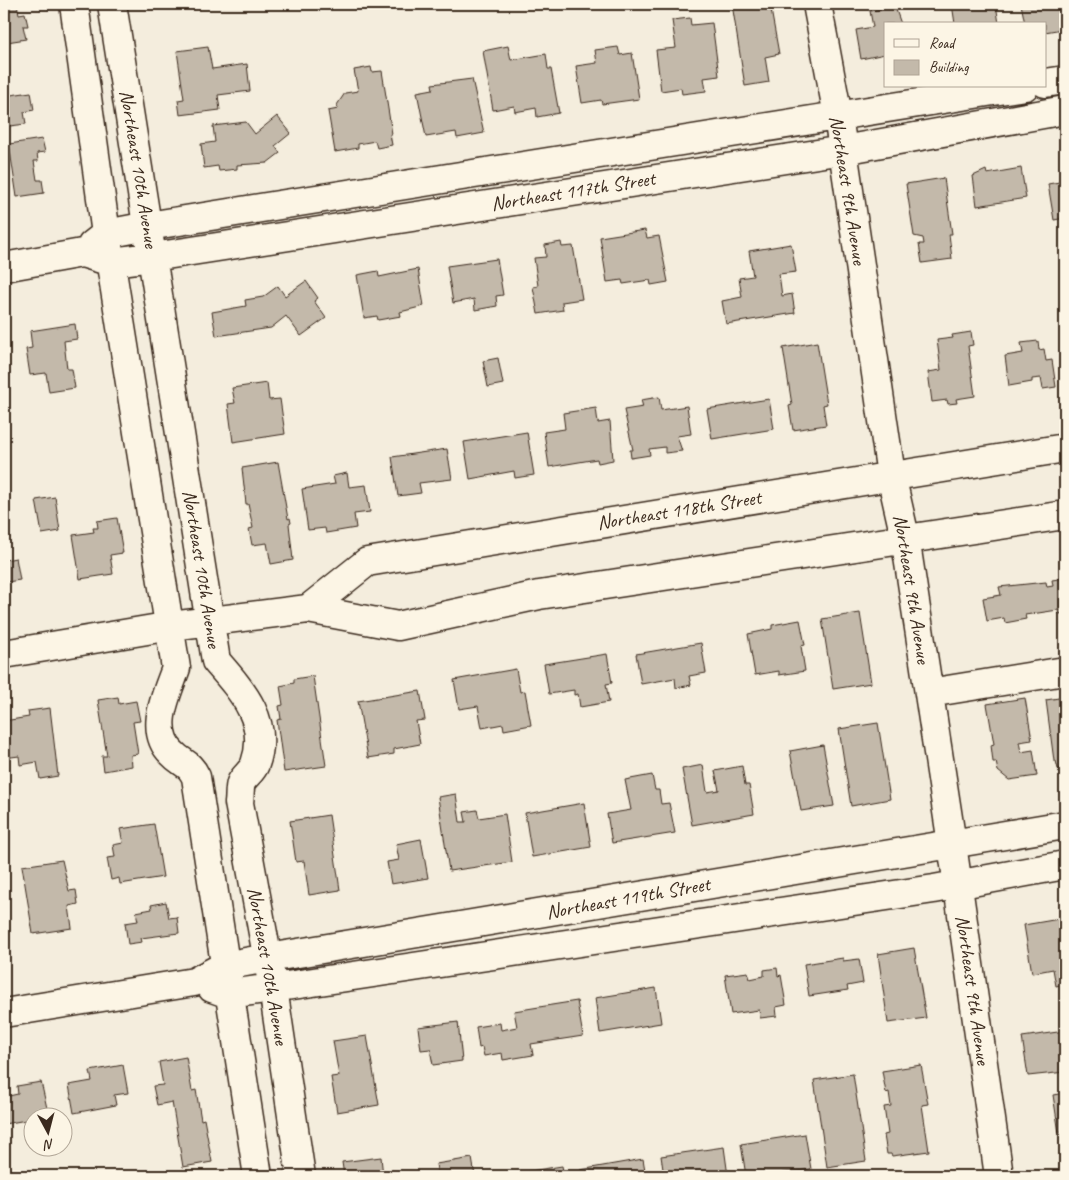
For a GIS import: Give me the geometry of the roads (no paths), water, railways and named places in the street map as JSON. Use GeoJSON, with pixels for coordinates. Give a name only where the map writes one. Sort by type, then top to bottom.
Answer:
{"type":"FeatureCollection","features":[{"type":"Feature","properties":{"kind":"street","name":"Northeast 10th Avenue"},"geometry":{"type":"LineString","coordinates":[[74,4],[106,234],[171,626],[176,668],[162,705],[160,719],[161,734],[164,744],[172,754],[191,766],[196,777],[258,1176]]}},
{"type":"Feature","properties":{"kind":"street","name":"Northeast 10th Avenue"},"geometry":{"type":"LineString","coordinates":[[112,4],[216,661],[241,689],[257,720],[261,735],[259,752],[254,768],[241,784],[239,803],[273,988],[301,1176]]}},
{"type":"Feature","properties":{"kind":"street","name":"Northeast 9th Avenue"},"geometry":{"type":"LineString","coordinates":[[817,4],[838,116],[891,475],[905,537],[952,844],[999,1176]]}},
{"type":"Feature","properties":{"kind":"street"},"geometry":{"type":"LineString","coordinates":[[1046,83],[1065,80]]}},
{"type":"Feature","properties":{"kind":"street","name":"Northeast 117th Street"},"geometry":{"type":"LineString","coordinates":[[82,253],[106,234],[148,226],[1013,88]]}},
{"type":"Feature","properties":{"kind":"street","name":"Northeast 117th Street"},"geometry":{"type":"LineString","coordinates":[[4,267],[82,253],[111,262],[153,257],[843,150],[1065,110]]}},
{"type":"Feature","properties":{"kind":"street","name":"Northeast 118th Street"},"geometry":{"type":"LineString","coordinates":[[308,609],[367,562],[1065,448]]}},
{"type":"Feature","properties":{"kind":"street"},"geometry":{"type":"LineString","coordinates":[[4,654],[171,626],[308,609],[398,626],[539,594],[738,566],[905,537],[1065,514]]}},
{"type":"Feature","properties":{"kind":"street"},"geometry":{"type":"LineString","coordinates":[[929,693],[1065,672]]}},
{"type":"Feature","properties":{"kind":"street","name":"Northeast 119th Street"},"geometry":{"type":"LineString","coordinates":[[4,1013],[194,982],[224,966],[268,958],[1065,825]]}},
{"type":"Feature","properties":{"kind":"street","name":"Northeast 119th Street"},"geometry":{"type":"LineString","coordinates":[[194,982],[229,994],[958,885],[1065,865]]}}]}
